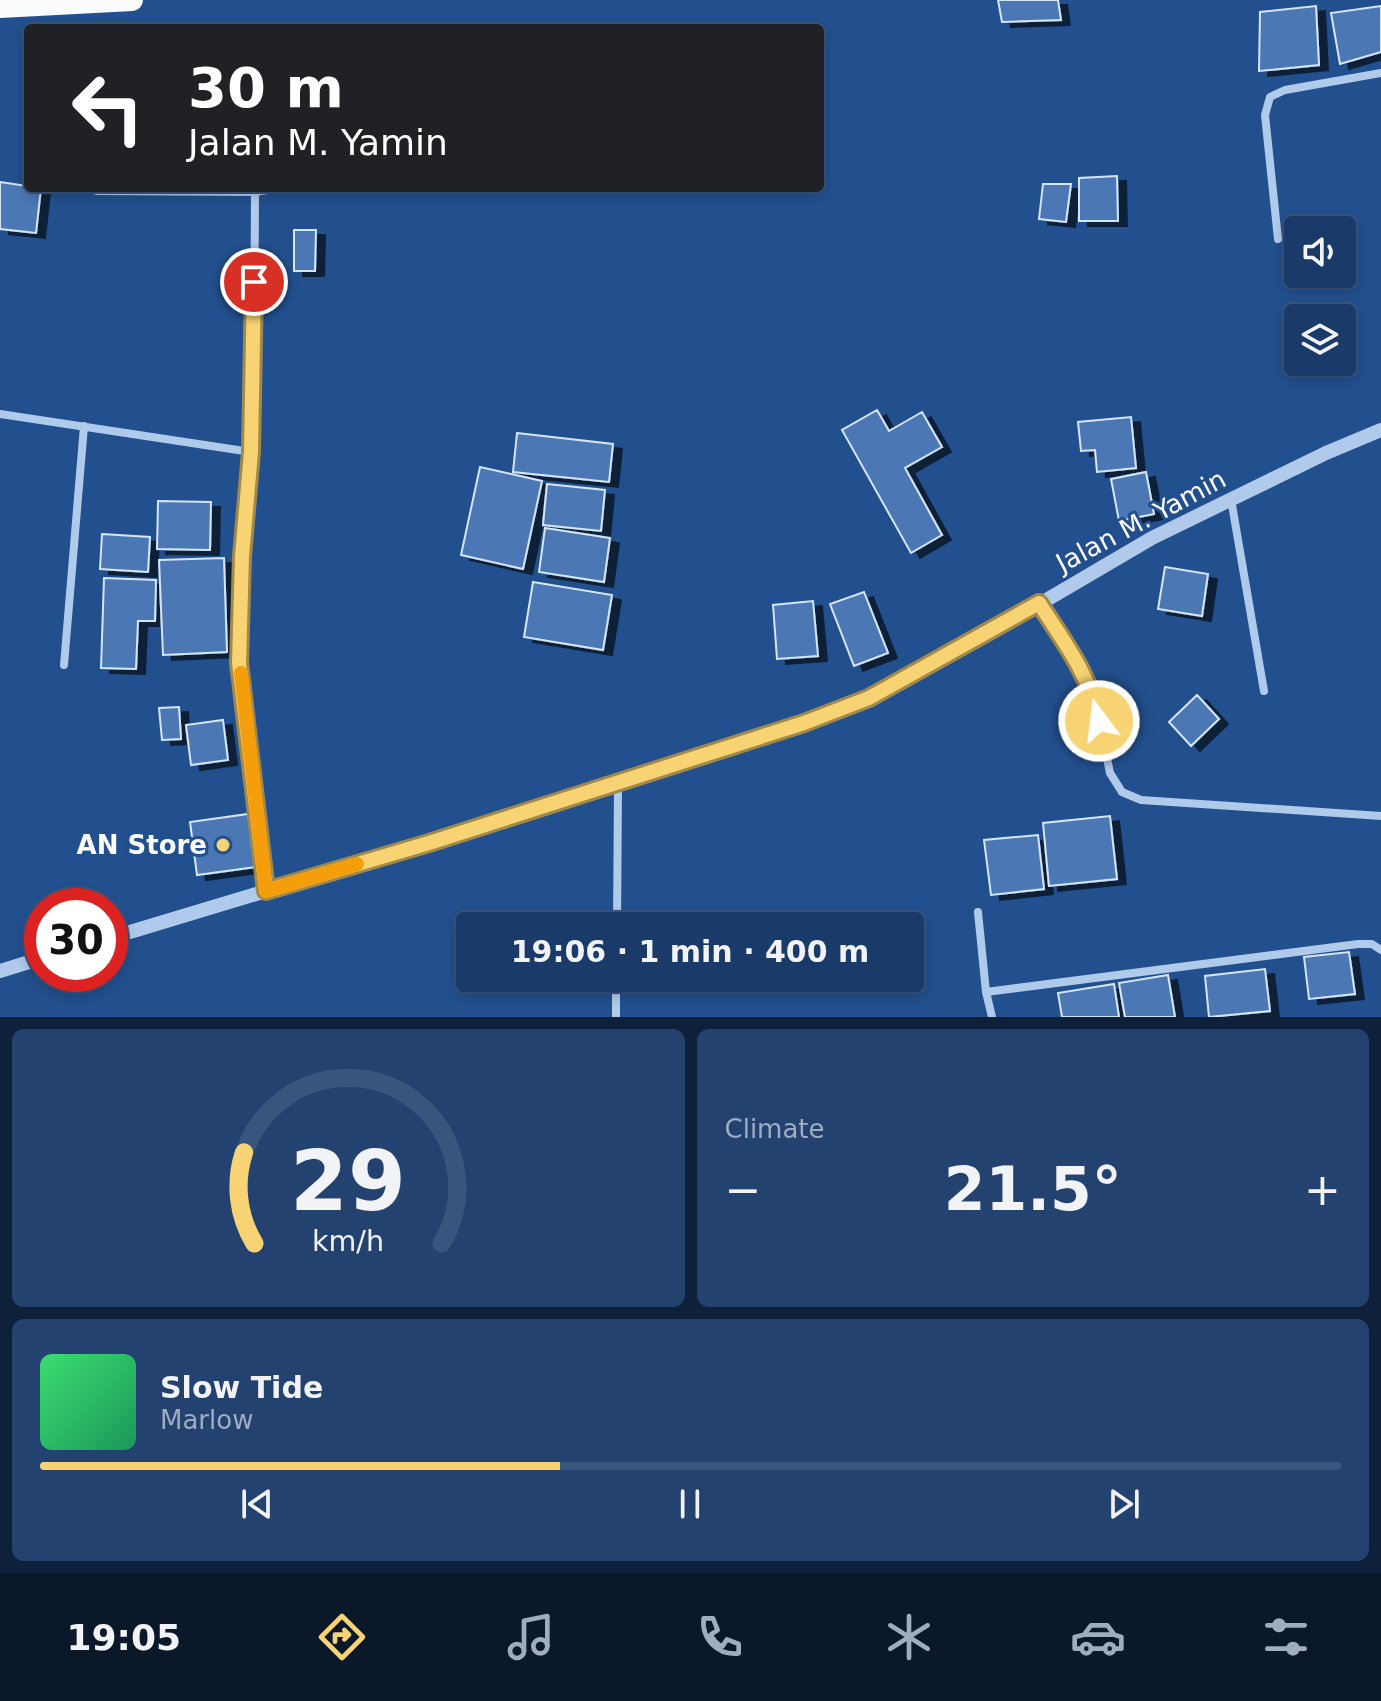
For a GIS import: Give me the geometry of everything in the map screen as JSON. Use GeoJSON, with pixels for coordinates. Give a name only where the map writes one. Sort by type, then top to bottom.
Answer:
{"type":"FeatureCollection","features":[{"type":"Feature","properties":{"kind":"highway"},"geometry":{"type":"LineString","coordinates":[[0,7],[132,0]]}},
{"type":"Feature","properties":{"kind":"street"},"geometry":{"type":"LineString","coordinates":[[1278,239],[1265,115],[1270,97],[1285,90],[1381,73]]}},
{"type":"Feature","properties":{"kind":"street"},"geometry":{"type":"LineString","coordinates":[[255,192],[251,452],[242,556],[239,663],[266,891]]}},
{"type":"Feature","properties":{"kind":"street"},"geometry":{"type":"LineString","coordinates":[[0,414],[251,452]]}},
{"type":"Feature","properties":{"kind":"street"},"geometry":{"type":"LineString","coordinates":[[64,665],[84,426]]}},
{"type":"Feature","properties":{"kind":"street","name":"Jalan M. Yamin"},"geometry":{"type":"LineString","coordinates":[[128,933],[618,785],[869,698],[1152,538],[1326,453],[1381,430]]}},
{"type":"Feature","properties":{"kind":"street"},"geometry":{"type":"LineString","coordinates":[[1231,499],[1264,691]]}},
{"type":"Feature","properties":{"kind":"street"},"geometry":{"type":"LineString","coordinates":[[1039,603],[1085,674],[1094,695],[1110,773],[1122,792],[1141,800],[1381,816]]}},
{"type":"Feature","properties":{"kind":"street"},"geometry":{"type":"LineString","coordinates":[[617,912],[618,785]]}},
{"type":"Feature","properties":{"kind":"street"},"geometry":{"type":"LineString","coordinates":[[978,912],[986,992],[992,1017]]}},
{"type":"Feature","properties":{"kind":"street"},"geometry":{"type":"LineString","coordinates":[[986,992],[1358,944],[1372,944],[1381,950]]}},
{"type":"Feature","properties":{"kind":"street"},"geometry":{"type":"LineString","coordinates":[[0,971],[24,964]]}},
{"type":"Feature","properties":{"kind":"street"},"geometry":{"type":"LineString","coordinates":[[616,992],[616,1017]]}},
{"type":"Feature","properties":{"kind":"building"},"geometry":{"type":"Polygon","coordinates":[[[998,0],[1058,0],[1061,20],[1002,22],[998,0]]]}},
{"type":"Feature","properties":{"kind":"building"},"geometry":{"type":"Polygon","coordinates":[[[1316,6],[1319,65],[1259,71],[1260,12],[1316,6]]]}},
{"type":"Feature","properties":{"kind":"building"},"geometry":{"type":"Polygon","coordinates":[[[1381,6],[1381,52],[1340,64],[1331,13],[1381,6]]]}},
{"type":"Feature","properties":{"kind":"building"},"geometry":{"type":"Polygon","coordinates":[[[1117,176],[1118,221],[1079,221],[1079,178],[1117,176]]]}},
{"type":"Feature","properties":{"kind":"building"},"geometry":{"type":"Polygon","coordinates":[[[0,182],[24,186],[24,192],[41,192],[36,233],[0,229],[0,182]]]}},
{"type":"Feature","properties":{"kind":"building"},"geometry":{"type":"Polygon","coordinates":[[[1043,184],[1071,184],[1066,222],[1039,219],[1043,184]]]}},
{"type":"Feature","properties":{"kind":"building"},"geometry":{"type":"Polygon","coordinates":[[[294,230],[316,230],[315,271],[294,271],[294,230]]]}},
{"type":"Feature","properties":{"kind":"building"},"geometry":{"type":"Polygon","coordinates":[[[877,410],[889,431],[922,412],[942,447],[905,468],[942,535],[911,553],[842,430],[877,410]]]}},
{"type":"Feature","properties":{"kind":"building"},"geometry":{"type":"Polygon","coordinates":[[[1131,417],[1136,468],[1097,472],[1095,450],[1081,451],[1078,422],[1131,417]]]}},
{"type":"Feature","properties":{"kind":"building"},"geometry":{"type":"Polygon","coordinates":[[[517,433],[613,444],[609,482],[513,472],[517,433]]]}},
{"type":"Feature","properties":{"kind":"building"},"geometry":{"type":"Polygon","coordinates":[[[480,467],[542,481],[523,569],[461,555],[480,467]]]}},
{"type":"Feature","properties":{"kind":"building"},"geometry":{"type":"Polygon","coordinates":[[[1146,472],[1154,514],[1119,521],[1111,479],[1146,472]]]}},
{"type":"Feature","properties":{"kind":"building"},"geometry":{"type":"Polygon","coordinates":[[[547,484],[605,490],[601,531],[543,525],[547,484]]]}},
{"type":"Feature","properties":{"kind":"building"},"geometry":{"type":"Polygon","coordinates":[[[158,501],[211,502],[210,550],[157,549],[158,501]]]}},
{"type":"Feature","properties":{"kind":"building"},"geometry":{"type":"Polygon","coordinates":[[[545,528],[610,538],[604,582],[539,572],[545,528]]]}},
{"type":"Feature","properties":{"kind":"building"},"geometry":{"type":"Polygon","coordinates":[[[102,534],[150,537],[148,572],[100,569],[102,534]]]}},
{"type":"Feature","properties":{"kind":"building"},"geometry":{"type":"Polygon","coordinates":[[[224,558],[227,652],[163,655],[159,560],[224,558]]]}},
{"type":"Feature","properties":{"kind":"building"},"geometry":{"type":"Polygon","coordinates":[[[1165,567],[1208,574],[1202,616],[1158,609],[1165,567]]]}},
{"type":"Feature","properties":{"kind":"building"},"geometry":{"type":"Polygon","coordinates":[[[104,578],[156,580],[155,621],[138,621],[136,669],[101,668],[104,578]]]}},
{"type":"Feature","properties":{"kind":"building"},"geometry":{"type":"Polygon","coordinates":[[[533,582],[612,595],[603,650],[524,637],[533,582]]]}},
{"type":"Feature","properties":{"kind":"building"},"geometry":{"type":"Polygon","coordinates":[[[864,592],[888,653],[854,666],[830,604],[864,592]]]}},
{"type":"Feature","properties":{"kind":"building"},"geometry":{"type":"Polygon","coordinates":[[[813,601],[818,656],[777,659],[773,605],[813,601]]]}},
{"type":"Feature","properties":{"kind":"building"},"geometry":{"type":"Polygon","coordinates":[[[1197,695],[1219,719],[1191,746],[1169,722],[1197,695]]]}},
{"type":"Feature","properties":{"kind":"building"},"geometry":{"type":"Polygon","coordinates":[[[179,707],[181,739],[162,740],[159,708],[179,707]]]}},
{"type":"Feature","properties":{"kind":"building"},"geometry":{"type":"Polygon","coordinates":[[[223,720],[228,760],[191,765],[186,725],[223,720]]]}},
{"type":"Feature","properties":{"kind":"building","name":"AN Store"},"geometry":{"type":"Polygon","coordinates":[[[248,814],[256,867],[197,875],[190,822],[248,814]]]}},
{"type":"Feature","properties":{"kind":"building"},"geometry":{"type":"Polygon","coordinates":[[[1110,816],[1117,879],[1049,886],[1043,823],[1110,816]]]}},
{"type":"Feature","properties":{"kind":"building"},"geometry":{"type":"Polygon","coordinates":[[[1038,835],[1044,889],[991,895],[984,840],[1038,835]]]}},
{"type":"Feature","properties":{"kind":"building"},"geometry":{"type":"Polygon","coordinates":[[[1349,952],[1355,994],[1309,999],[1304,957],[1349,952]]]}},
{"type":"Feature","properties":{"kind":"building"},"geometry":{"type":"Polygon","coordinates":[[[1265,969],[1270,1011],[1209,1017],[1205,976],[1265,969]]]}},
{"type":"Feature","properties":{"kind":"building"},"geometry":{"type":"Polygon","coordinates":[[[1168,975],[1175,1017],[1125,1017],[1119,983],[1168,975]]]}},
{"type":"Feature","properties":{"kind":"building"},"geometry":{"type":"Polygon","coordinates":[[[1114,984],[1119,1017],[1062,1017],[1058,993],[1114,984]]]}},
{"type":"Feature","properties":{"kind":"slow traffic"},"geometry":{"type":"LineString","coordinates":[[241,673],[266,891],[357,864]]}},
{"type":"Feature","properties":{"kind":"place","name":"AN Store"},"geometry":{"type":"Point","coordinates":[223,845]}},
{"type":"Feature","properties":{"kind":"route"},"geometry":{"type":"LineString","coordinates":[[254,282],[251,452],[242,556],[239,663],[266,891],[618,785],[804,723],[869,698],[1039,603],[1085,674],[1094,695],[1099,721]]}}]}
